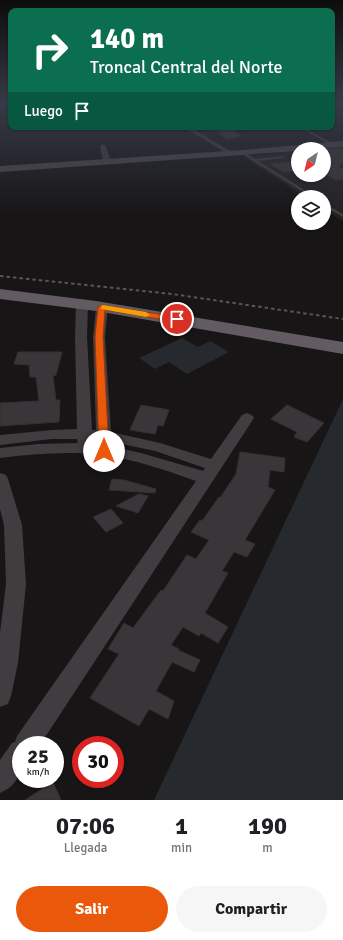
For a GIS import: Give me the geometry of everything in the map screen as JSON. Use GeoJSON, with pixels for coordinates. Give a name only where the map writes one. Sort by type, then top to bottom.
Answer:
{"type":"FeatureCollection","features":[{"type":"Feature","properties":{"kind":"highway"},"geometry":{"type":"LineString","coordinates":[[0,286],[100,298],[343,336]]}},
{"type":"Feature","properties":{"kind":"highway"},"geometry":{"type":"LineString","coordinates":[[0,294],[102,307],[343,348]]}},
{"type":"Feature","properties":{"kind":"main road"},"geometry":{"type":"LineString","coordinates":[[0,169],[232,154],[338,144]]}},
{"type":"Feature","properties":{"kind":"street"},"geometry":{"type":"LineString","coordinates":[[209,140],[232,154]]}},
{"type":"Feature","properties":{"kind":"street"},"geometry":{"type":"LineString","coordinates":[[103,146],[107,162]]}},
{"type":"Feature","properties":{"kind":"street"},"geometry":{"type":"LineString","coordinates":[[82,304],[82,366],[85,441]]}},
{"type":"Feature","properties":{"kind":"street"},"geometry":{"type":"LineString","coordinates":[[102,307],[99,337],[104,443]]}},
{"type":"Feature","properties":{"kind":"street"},"geometry":{"type":"LineString","coordinates":[[82,366],[100,366]]}},
{"type":"Feature","properties":{"kind":"street"},"geometry":{"type":"LineString","coordinates":[[32,736],[247,418]]}},
{"type":"Feature","properties":{"kind":"street"},"geometry":{"type":"LineString","coordinates":[[0,440],[38,435],[104,443],[152,461],[211,472]]}},
{"type":"Feature","properties":{"kind":"street"},"geometry":{"type":"LineString","coordinates":[[0,453],[85,441]]}},
{"type":"Feature","properties":{"kind":"street"},"geometry":{"type":"LineString","coordinates":[[0,480],[4,504],[13,525],[16,584],[7,663],[0,696]]}},
{"type":"Feature","properties":{"kind":"street"},"geometry":{"type":"LineString","coordinates":[[0,780],[12,764]]}},
{"type":"Feature","properties":{"kind":"lane"},"geometry":{"type":"LineString","coordinates":[[243,153],[303,190]]}},
{"type":"Feature","properties":{"kind":"lane"},"geometry":{"type":"LineString","coordinates":[[254,160],[284,157]]}},
{"type":"Feature","properties":{"kind":"lane"},"geometry":{"type":"LineString","coordinates":[[331,208],[343,216]]}},
{"type":"Feature","properties":{"kind":"shaded area"},"geometry":{"type":"Polygon","coordinates":[[[343,147],[343,221],[331,213],[331,190],[294,190],[244,157],[291,152],[291,182],[331,182],[331,148],[343,147]]]}},
{"type":"Feature","properties":{"kind":"shaded area"},"geometry":{"type":"Polygon","coordinates":[[[182,338],[198,347],[210,341],[229,352],[187,374],[169,362],[155,369],[139,358],[182,338]]]}},
{"type":"Feature","properties":{"kind":"shaded area"},"geometry":{"type":"Polygon","coordinates":[[[343,399],[343,800],[154,800],[343,399]]]}},
{"type":"Feature","properties":{"kind":"building"},"geometry":{"type":"Polygon","coordinates":[[[331,149],[341,149],[343,150],[343,163],[338,167],[343,169],[343,179],[336,180],[331,177],[331,149]]]}},
{"type":"Feature","properties":{"kind":"building"},"geometry":{"type":"Polygon","coordinates":[[[291,162],[291,171],[283,172],[270,164],[291,162]]]}},
{"type":"Feature","properties":{"kind":"building"},"geometry":{"type":"Polygon","coordinates":[[[18,352],[62,352],[56,375],[53,376],[56,400],[60,400],[59,422],[0,426],[0,403],[39,401],[36,377],[30,377],[29,365],[14,364],[18,352]]]}},
{"type":"Feature","properties":{"kind":"building"},"geometry":{"type":"Polygon","coordinates":[[[141,405],[169,410],[163,426],[158,425],[155,434],[130,430],[141,405]]]}},
{"type":"Feature","properties":{"kind":"building"},"geometry":{"type":"Polygon","coordinates":[[[287,405],[324,423],[307,442],[294,437],[297,432],[271,419],[287,405]]]}},
{"type":"Feature","properties":{"kind":"building"},"geometry":{"type":"Polygon","coordinates":[[[240,452],[285,458],[284,472],[270,470],[268,487],[275,490],[245,540],[255,544],[247,557],[234,552],[222,571],[228,573],[205,613],[228,627],[218,643],[201,633],[199,636],[183,627],[171,645],[179,649],[178,650],[200,660],[194,672],[172,662],[156,691],[174,701],[168,719],[149,709],[139,726],[90,698],[119,654],[108,649],[124,623],[133,628],[161,590],[163,591],[187,555],[196,559],[209,540],[191,532],[200,520],[202,521],[219,497],[220,498],[236,474],[240,452]]]}},
{"type":"Feature","properties":{"kind":"building"},"geometry":{"type":"Polygon","coordinates":[[[112,479],[124,480],[156,489],[155,493],[109,490],[112,479]]]}},
{"type":"Feature","properties":{"kind":"building"},"geometry":{"type":"Polygon","coordinates":[[[139,494],[148,496],[138,513],[116,506],[139,494]]]}},
{"type":"Feature","properties":{"kind":"building"},"geometry":{"type":"Polygon","coordinates":[[[111,509],[123,523],[106,532],[93,517],[111,509]]]}},
{"type":"Feature","properties":{"kind":"building"},"geometry":{"type":"Polygon","coordinates":[[[44,788],[56,788],[61,800],[25,800],[44,788]]]}},
{"type":"Feature","properties":{"kind":"railway"},"geometry":{"type":"LineString","coordinates":[[0,276],[172,294],[343,319]]}},
{"type":"Feature","properties":{"kind":"slow traffic"},"geometry":{"type":"LineString","coordinates":[[103,307],[146,315]]}},
{"type":"Feature","properties":{"kind":"route"},"geometry":{"type":"LineString","coordinates":[[104,451],[99,337],[102,307],[177,319]]}}]}
